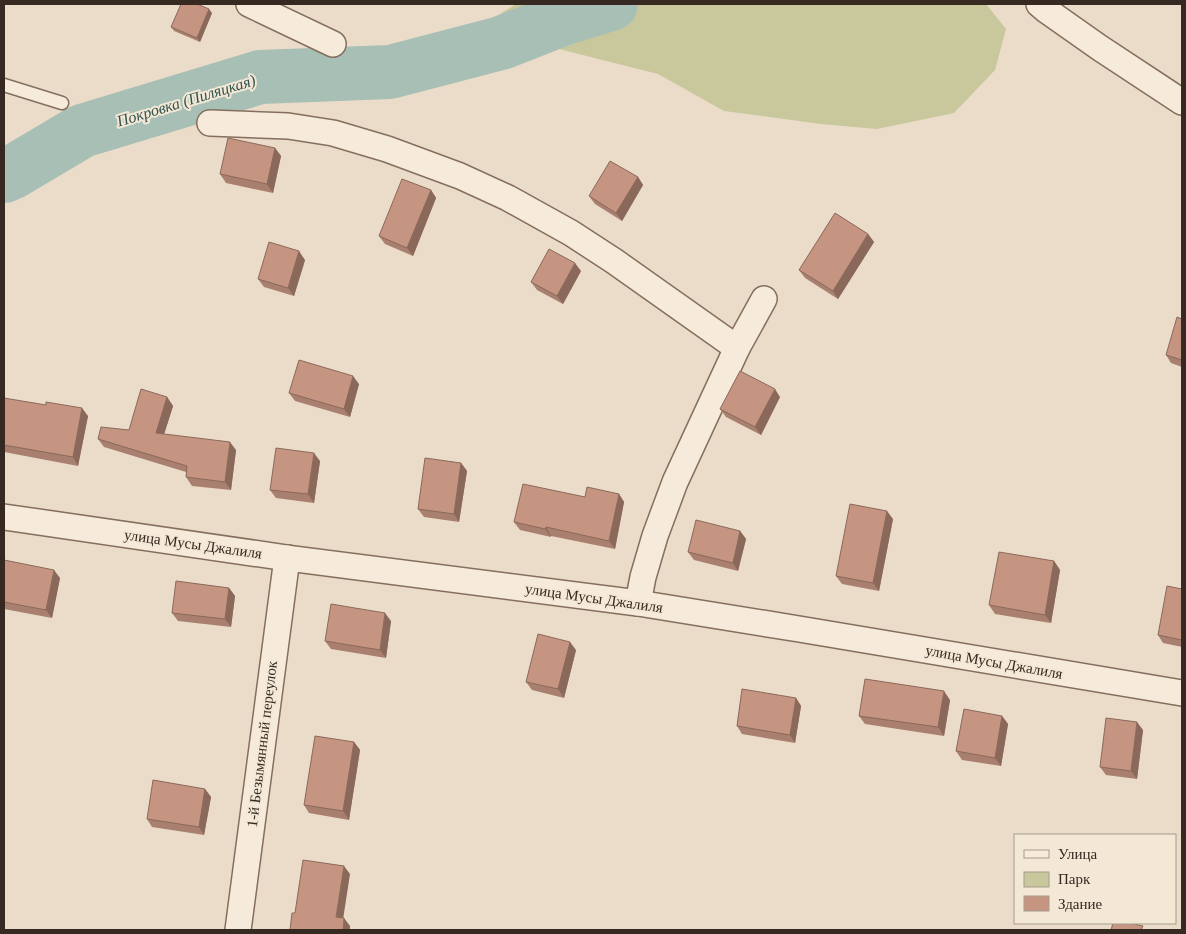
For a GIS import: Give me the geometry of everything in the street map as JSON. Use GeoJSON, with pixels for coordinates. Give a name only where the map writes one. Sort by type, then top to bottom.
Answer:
{"type":"FeatureCollection","features":[{"type":"Feature","properties":{"kind":"street"},"geometry":{"type":"LineString","coordinates":[[249,4],[334,44]]}},
{"type":"Feature","properties":{"kind":"street"},"geometry":{"type":"LineString","coordinates":[[1040,4],[1100,48],[1182,102]]}},
{"type":"Feature","properties":{"kind":"street"},"geometry":{"type":"LineString","coordinates":[[210,123],[288,126],[333,133],[387,149],[460,176],[508,198],[571,233],[614,261],[736,348]]}},
{"type":"Feature","properties":{"kind":"street"},"geometry":{"type":"LineString","coordinates":[[638,603],[643,577],[655,536],[675,482],[736,348],[764,299]]}},
{"type":"Feature","properties":{"kind":"street","name":"улица Мусы Джалиля"},"geometry":{"type":"LineString","coordinates":[[4,517],[287,558],[638,603],[1182,693]]}},
{"type":"Feature","properties":{"kind":"street","name":"1-й Безымянный переулок"},"geometry":{"type":"LineString","coordinates":[[238,930],[287,558]]}},
{"type":"Feature","properties":{"kind":"lane"},"geometry":{"type":"LineString","coordinates":[[4,85],[62,103]]}},
{"type":"Feature","properties":{"kind":"green space"},"geometry":{"type":"Polygon","coordinates":[[[516,4],[986,4],[1006,29],[995,70],[954,113],[877,129],[821,124],[724,111],[658,74],[559,49],[453,56],[503,12],[516,4]]]}},
{"type":"Feature","properties":{"kind":"building"},"geometry":{"type":"Polygon","coordinates":[[[181,4],[197,4],[209,9],[197,38],[171,27],[181,4]]]}},
{"type":"Feature","properties":{"kind":"building"},"geometry":{"type":"Polygon","coordinates":[[[228,138],[275,148],[267,184],[220,174],[228,138]]]}},
{"type":"Feature","properties":{"kind":"building"},"geometry":{"type":"Polygon","coordinates":[[[610,161],[638,177],[616,213],[589,196],[610,161]]]}},
{"type":"Feature","properties":{"kind":"building"},"geometry":{"type":"Polygon","coordinates":[[[402,179],[431,190],[407,248],[379,236],[402,179]]]}},
{"type":"Feature","properties":{"kind":"building"},"geometry":{"type":"Polygon","coordinates":[[[835,213],[868,234],[833,291],[799,270],[835,213]]]}},
{"type":"Feature","properties":{"kind":"building"},"geometry":{"type":"Polygon","coordinates":[[[269,242],[299,251],[288,288],[258,279],[269,242]]]}},
{"type":"Feature","properties":{"kind":"building"},"geometry":{"type":"Polygon","coordinates":[[[549,249],[575,263],[557,296],[531,282],[549,249]]]}},
{"type":"Feature","properties":{"kind":"building"},"geometry":{"type":"Polygon","coordinates":[[[1177,317],[1182,319],[1182,360],[1166,355],[1177,317]]]}},
{"type":"Feature","properties":{"kind":"building"},"geometry":{"type":"Polygon","coordinates":[[[299,360],[353,376],[344,409],[289,393],[299,360]]]}},
{"type":"Feature","properties":{"kind":"building"},"geometry":{"type":"Polygon","coordinates":[[[740,371],[775,389],[755,427],[720,409],[740,371]]]}},
{"type":"Feature","properties":{"kind":"building"},"geometry":{"type":"Polygon","coordinates":[[[141,389],[167,397],[156,433],[230,442],[225,482],[186,477],[187,466],[98,439],[101,427],[129,430],[141,389]]]}},
{"type":"Feature","properties":{"kind":"building"},"geometry":{"type":"Polygon","coordinates":[[[4,398],[46,405],[46,402],[82,408],[73,457],[4,445],[4,398]]]}},
{"type":"Feature","properties":{"kind":"building"},"geometry":{"type":"Polygon","coordinates":[[[276,448],[314,453],[308,494],[270,490],[276,448]]]}},
{"type":"Feature","properties":{"kind":"building"},"geometry":{"type":"Polygon","coordinates":[[[425,458],[461,463],[454,514],[418,509],[425,458]]]}},
{"type":"Feature","properties":{"kind":"building"},"geometry":{"type":"Polygon","coordinates":[[[523,484],[585,497],[587,487],[619,494],[609,541],[514,522],[523,484]]]}},
{"type":"Feature","properties":{"kind":"building"},"geometry":{"type":"Polygon","coordinates":[[[850,504],[887,511],[873,583],[836,576],[850,504]]]}},
{"type":"Feature","properties":{"kind":"building"},"geometry":{"type":"Polygon","coordinates":[[[696,520],[740,531],[733,563],[688,552],[696,520]]]}},
{"type":"Feature","properties":{"kind":"building"},"geometry":{"type":"Polygon","coordinates":[[[999,552],[1054,561],[1045,615],[989,605],[999,552]]]}},
{"type":"Feature","properties":{"kind":"building"},"geometry":{"type":"Polygon","coordinates":[[[4,560],[54,570],[46,610],[4,602],[4,560]]]}},
{"type":"Feature","properties":{"kind":"building"},"geometry":{"type":"Polygon","coordinates":[[[176,581],[229,588],[225,619],[172,613],[176,581]]]}},
{"type":"Feature","properties":{"kind":"building"},"geometry":{"type":"Polygon","coordinates":[[[1167,586],[1182,589],[1182,640],[1158,635],[1167,586]]]}},
{"type":"Feature","properties":{"kind":"building"},"geometry":{"type":"Polygon","coordinates":[[[331,604],[385,613],[380,650],[325,641],[331,604]]]}},
{"type":"Feature","properties":{"kind":"building"},"geometry":{"type":"Polygon","coordinates":[[[538,634],[570,642],[558,689],[526,682],[538,634]]]}},
{"type":"Feature","properties":{"kind":"building"},"geometry":{"type":"Polygon","coordinates":[[[865,679],[944,691],[938,727],[859,716],[865,679]]]}},
{"type":"Feature","properties":{"kind":"building"},"geometry":{"type":"Polygon","coordinates":[[[742,689],[796,698],[790,735],[737,726],[742,689]]]}},
{"type":"Feature","properties":{"kind":"building"},"geometry":{"type":"Polygon","coordinates":[[[964,709],[1002,716],[995,758],[956,751],[964,709]]]}},
{"type":"Feature","properties":{"kind":"building"},"geometry":{"type":"Polygon","coordinates":[[[1106,718],[1137,722],[1131,771],[1100,767],[1106,718]]]}},
{"type":"Feature","properties":{"kind":"building"},"geometry":{"type":"Polygon","coordinates":[[[315,736],[354,742],[343,811],[304,805],[315,736]]]}},
{"type":"Feature","properties":{"kind":"building"},"geometry":{"type":"Polygon","coordinates":[[[153,780],[205,789],[199,827],[147,819],[153,780]]]}},
{"type":"Feature","properties":{"kind":"building"},"geometry":{"type":"Polygon","coordinates":[[[303,860],[344,866],[336,917],[344,918],[343,930],[290,930],[292,913],[295,913],[303,860]]]}},
{"type":"Feature","properties":{"kind":"building"},"geometry":{"type":"Polygon","coordinates":[[[1113,924],[1143,926],[1141,930],[1111,930],[1113,924]]]}},
{"type":"Feature","properties":{"kind":"waterway","name":"Покровка (Пиляцкая)"},"geometry":{"type":"LineString","coordinates":[[4,176],[82,131],[260,77],[390,72],[501,43],[562,19],[611,4]]}}]}
